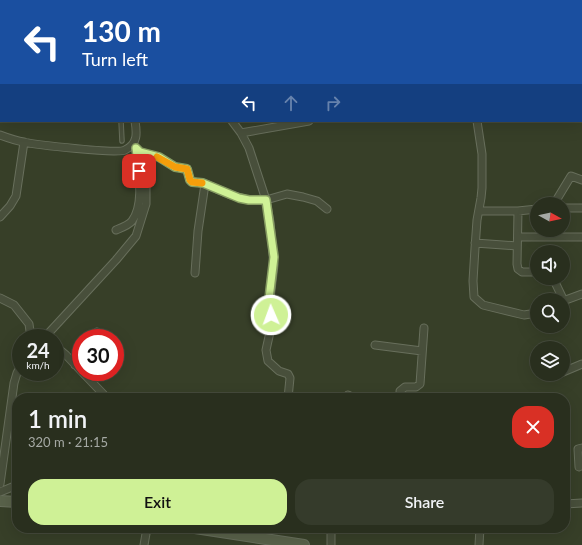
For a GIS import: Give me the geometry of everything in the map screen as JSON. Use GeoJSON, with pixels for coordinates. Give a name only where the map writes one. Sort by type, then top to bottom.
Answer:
{"type":"FeatureCollection","features":[{"type":"Feature","properties":{"kind":"street"},"geometry":{"type":"LineString","coordinates":[[116,230],[132,222],[137,211],[140,183],[134,147],[136,140],[135,122]]}},
{"type":"Feature","properties":{"kind":"street"},"geometry":{"type":"LineString","coordinates":[[233,122],[241,132],[249,148],[266,200],[274,257],[268,307],[272,323],[266,350],[268,361],[279,371],[288,374],[290,378],[288,393]]}},
{"type":"Feature","properties":{"kind":"street"},"geometry":{"type":"LineString","coordinates":[[241,132],[303,122]]}},
{"type":"Feature","properties":{"kind":"street"},"geometry":{"type":"LineString","coordinates":[[477,122],[482,154],[482,188],[475,243],[473,281],[474,297],[483,305],[524,315],[530,315]]}},
{"type":"Feature","properties":{"kind":"street"},"geometry":{"type":"LineString","coordinates":[[0,135],[24,142],[102,150],[124,151],[134,147]]}},
{"type":"Feature","properties":{"kind":"street"},"geometry":{"type":"LineString","coordinates":[[0,217],[10,206],[16,196],[24,142]]}},
{"type":"Feature","properties":{"kind":"street"},"geometry":{"type":"LineString","coordinates":[[134,147],[140,152],[159,157],[175,167],[187,169],[192,182],[205,184],[239,198],[249,200],[266,200],[287,194],[317,201],[327,209]]}},
{"type":"Feature","properties":{"kind":"street"},"geometry":{"type":"LineString","coordinates":[[52,329],[136,236],[146,204],[146,180],[144,165],[137,160]]}},
{"type":"Feature","properties":{"kind":"street"},"geometry":{"type":"LineString","coordinates":[[558,197],[571,176],[582,180]]}},
{"type":"Feature","properties":{"kind":"street"},"geometry":{"type":"LineString","coordinates":[[195,273],[198,231],[205,184]]}},
{"type":"Feature","properties":{"kind":"street"},"geometry":{"type":"LineString","coordinates":[[570,208],[582,208]]}},
{"type":"Feature","properties":{"kind":"street"},"geometry":{"type":"LineString","coordinates":[[479,210],[518,211],[530,210]]}},
{"type":"Feature","properties":{"kind":"street"},"geometry":{"type":"LineString","coordinates":[[518,211],[518,270],[522,272],[530,272]]}},
{"type":"Feature","properties":{"kind":"street"},"geometry":{"type":"LineString","coordinates":[[518,236],[582,237]]}},
{"type":"Feature","properties":{"kind":"street"},"geometry":{"type":"LineString","coordinates":[[475,243],[517,246]]}},
{"type":"Feature","properties":{"kind":"street"},"geometry":{"type":"LineString","coordinates":[[570,298],[582,294]]}},
{"type":"Feature","properties":{"kind":"street"},"geometry":{"type":"LineString","coordinates":[[0,298],[14,306],[29,324],[30,329]]}},
{"type":"Feature","properties":{"kind":"street"},"geometry":{"type":"LineString","coordinates":[[400,393],[405,387],[416,387],[420,384],[424,328]]}},
{"type":"Feature","properties":{"kind":"street"},"geometry":{"type":"LineString","coordinates":[[375,345],[422,351]]}},
{"type":"Feature","properties":{"kind":"street"},"geometry":{"type":"LineString","coordinates":[[64,355],[72,362]]}},
{"type":"Feature","properties":{"kind":"street"},"geometry":{"type":"LineString","coordinates":[[570,369],[582,364]]}},
{"type":"Feature","properties":{"kind":"street"},"geometry":{"type":"LineString","coordinates":[[12,393],[15,381]]}},
{"type":"Feature","properties":{"kind":"street"},"geometry":{"type":"LineString","coordinates":[[91,381],[102,393]]}},
{"type":"Feature","properties":{"kind":"street"},"geometry":{"type":"LineString","coordinates":[[0,484],[2,458],[12,396]]}},
{"type":"Feature","properties":{"kind":"street"},"geometry":{"type":"LineString","coordinates":[[579,467],[578,449],[582,448]]}},
{"type":"Feature","properties":{"kind":"street"},"geometry":{"type":"LineString","coordinates":[[0,492],[12,488]]}},
{"type":"Feature","properties":{"kind":"street"},"geometry":{"type":"LineString","coordinates":[[0,501],[12,502]]}},
{"type":"Feature","properties":{"kind":"street"},"geometry":{"type":"LineString","coordinates":[[570,504],[582,503]]}},
{"type":"Feature","properties":{"kind":"street"},"geometry":{"type":"LineString","coordinates":[[144,545],[145,533]]}},
{"type":"Feature","properties":{"kind":"street"},"geometry":{"type":"LineString","coordinates":[[241,533],[304,545]]}},
{"type":"Feature","properties":{"kind":"street"},"geometry":{"type":"LineString","coordinates":[[331,533],[331,545]]}},
{"type":"Feature","properties":{"kind":"street"},"geometry":{"type":"LineString","coordinates":[[479,545],[480,533]]}},
{"type":"Feature","properties":{"kind":"lane"},"geometry":{"type":"LineString","coordinates":[[121,122],[122,141]]}},
{"type":"Feature","properties":{"kind":"slow traffic"},"geometry":{"type":"LineString","coordinates":[[157,157],[175,167],[187,169],[192,182],[202,183]]}},
{"type":"Feature","properties":{"kind":"route"},"geometry":{"type":"LineString","coordinates":[[139,171],[136,148],[140,152],[159,157],[175,167],[187,169],[192,182],[203,183],[239,198],[249,200],[266,200],[272,234],[274,257],[268,307],[271,315]]}}]}
